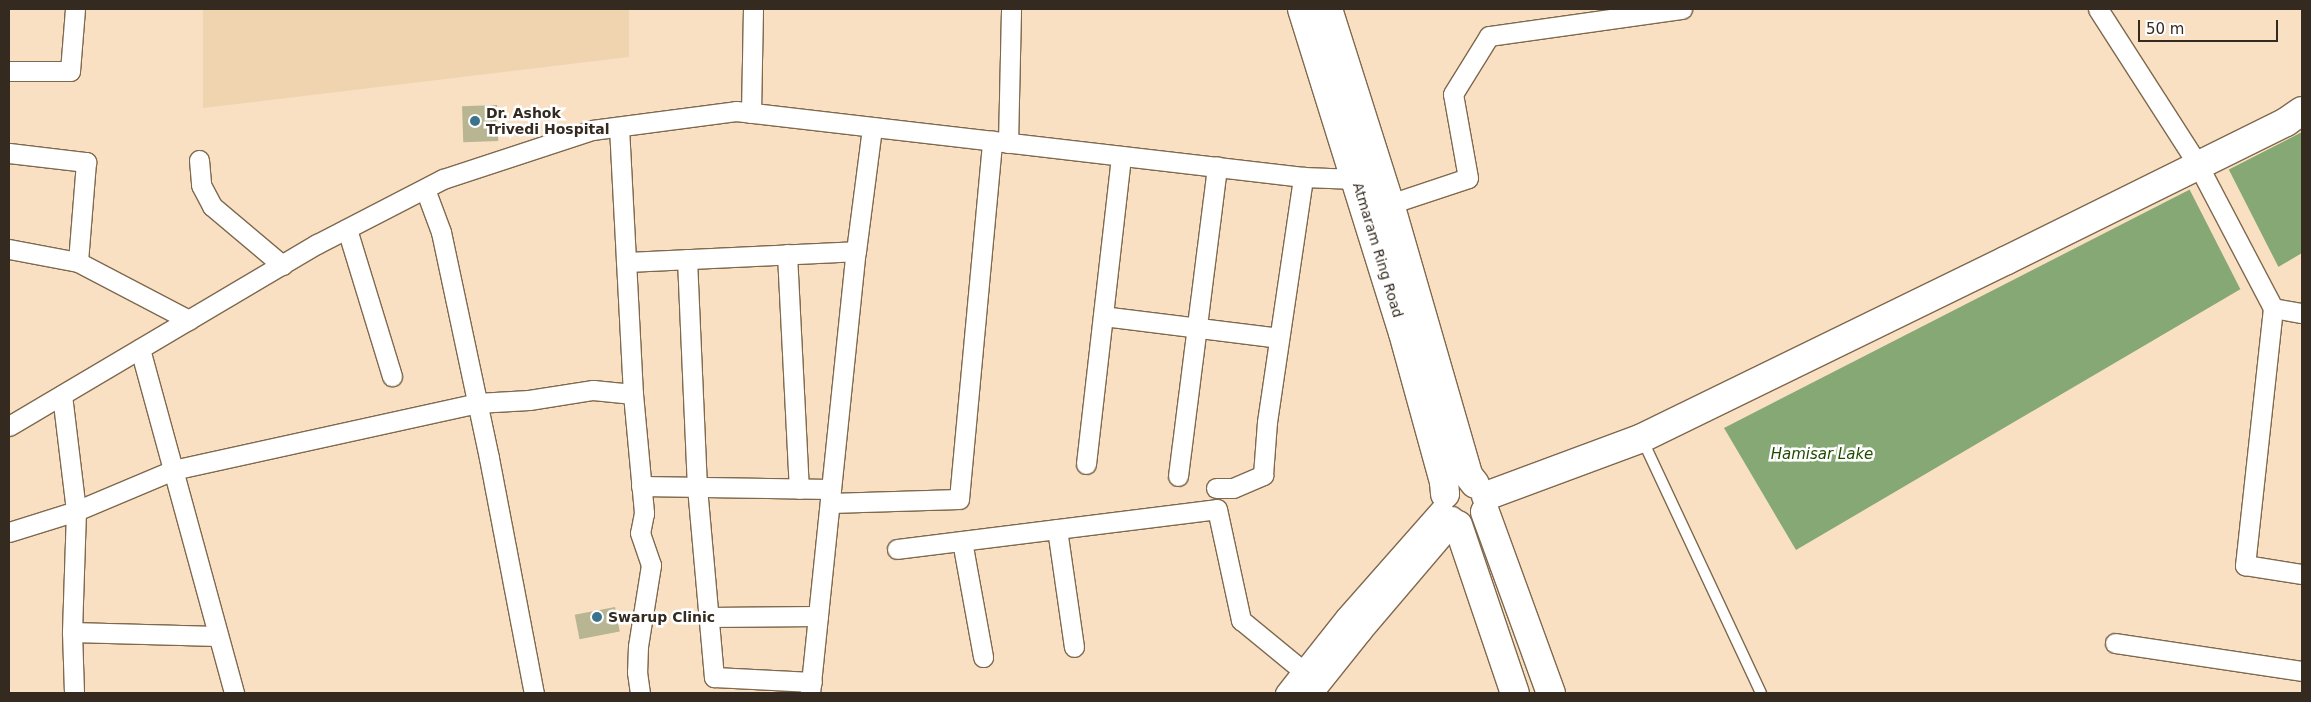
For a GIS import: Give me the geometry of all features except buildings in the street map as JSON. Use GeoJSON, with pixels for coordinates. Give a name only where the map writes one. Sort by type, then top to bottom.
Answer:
{"type":"FeatureCollection","features":[{"type":"Feature","properties":{"kind":"main road","name":"Atmaram Ring Road"},"geometry":{"type":"LineString","coordinates":[[1302,9],[1403,333],[1444,482],[1449,512],[1515,693]]}},
{"type":"Feature","properties":{"kind":"main road","name":"Atmaram Ring Road"},"geometry":{"type":"LineString","coordinates":[[1328,9],[1390,204],[1468,475],[1482,497],[1551,693]]}},
{"type":"Feature","properties":{"kind":"main road"},"geometry":{"type":"LineString","coordinates":[[1482,497],[1642,438],[2286,122],[2302,111]]}},
{"type":"Feature","properties":{"kind":"main road"},"geometry":{"type":"LineString","coordinates":[[1306,682],[1359,629],[1449,512],[1454,484],[1461,482],[1482,497]]}},
{"type":"Feature","properties":{"kind":"main road"},"geometry":{"type":"LineString","coordinates":[[1449,512],[1474,524],[1482,497]]}},
{"type":"Feature","properties":{"kind":"street"},"geometry":{"type":"LineString","coordinates":[[9,71],[70,71],[75,9]]}},
{"type":"Feature","properties":{"kind":"street"},"geometry":{"type":"LineString","coordinates":[[751,113],[753,9]]}},
{"type":"Feature","properties":{"kind":"street"},"geometry":{"type":"LineString","coordinates":[[641,486],[799,489],[831,496],[959,499],[1000,142],[1011,9]]}},
{"type":"Feature","properties":{"kind":"street"},"geometry":{"type":"LineString","coordinates":[[1390,204],[1468,178],[1453,94],[1489,36],[1682,9]]}},
{"type":"Feature","properties":{"kind":"street"},"geometry":{"type":"LineString","coordinates":[[2098,9],[2198,165],[2273,308],[2245,565],[2302,574]]}},
{"type":"Feature","properties":{"kind":"street"},"geometry":{"type":"LineString","coordinates":[[9,426],[282,265],[443,179],[592,130],[736,111],[1303,177],[1356,179]]}},
{"type":"Feature","properties":{"kind":"street"},"geometry":{"type":"LineString","coordinates":[[619,127],[633,394],[644,513],[640,533],[651,565],[638,646],[637,672],[640,693]]}},
{"type":"Feature","properties":{"kind":"street"},"geometry":{"type":"LineString","coordinates":[[687,259],[697,487],[714,677],[729,686],[811,688],[856,251],[872,127]]}},
{"type":"Feature","properties":{"kind":"street"},"geometry":{"type":"LineString","coordinates":[[9,153],[86,162],[78,262]]}},
{"type":"Feature","properties":{"kind":"street"},"geometry":{"type":"LineString","coordinates":[[1086,464],[1121,156]]}},
{"type":"Feature","properties":{"kind":"street"},"geometry":{"type":"LineString","coordinates":[[199,160],[202,185],[212,206],[282,265]]}},
{"type":"Feature","properties":{"kind":"street"},"geometry":{"type":"LineString","coordinates":[[1178,476],[1217,166]]}},
{"type":"Feature","properties":{"kind":"street"},"geometry":{"type":"LineString","coordinates":[[1216,488],[1233,488],[1263,475],[1267,422],[1303,177]]}},
{"type":"Feature","properties":{"kind":"street"},"geometry":{"type":"LineString","coordinates":[[425,189],[441,232],[534,693]]}},
{"type":"Feature","properties":{"kind":"street"},"geometry":{"type":"LineString","coordinates":[[347,229],[392,376]]}},
{"type":"Feature","properties":{"kind":"street"},"geometry":{"type":"LineString","coordinates":[[9,249],[78,262],[189,320]]}},
{"type":"Feature","properties":{"kind":"street"},"geometry":{"type":"LineString","coordinates":[[626,262],[856,251]]}},
{"type":"Feature","properties":{"kind":"street"},"geometry":{"type":"LineString","coordinates":[[787,254],[799,489]]}},
{"type":"Feature","properties":{"kind":"street"},"geometry":{"type":"LineString","coordinates":[[2273,308],[2302,313]]}},
{"type":"Feature","properties":{"kind":"street"},"geometry":{"type":"LineString","coordinates":[[1103,316],[1279,338]]}},
{"type":"Feature","properties":{"kind":"street"},"geometry":{"type":"LineString","coordinates":[[140,349],[234,693]]}},
{"type":"Feature","properties":{"kind":"street"},"geometry":{"type":"LineString","coordinates":[[9,532],[76,511],[173,470],[477,403],[529,400],[592,390],[633,394]]}},
{"type":"Feature","properties":{"kind":"street"},"geometry":{"type":"LineString","coordinates":[[62,395],[76,511],[72,632],[74,693]]}},
{"type":"Feature","properties":{"kind":"street"},"geometry":{"type":"LineString","coordinates":[[897,549],[1217,509],[1241,620],[1306,682],[1285,693]]}},
{"type":"Feature","properties":{"kind":"street"},"geometry":{"type":"LineString","coordinates":[[1057,529],[1074,647]]}},
{"type":"Feature","properties":{"kind":"street"},"geometry":{"type":"LineString","coordinates":[[962,541],[983,658]]}},
{"type":"Feature","properties":{"kind":"street"},"geometry":{"type":"LineString","coordinates":[[708,617],[818,616]]}},
{"type":"Feature","properties":{"kind":"street"},"geometry":{"type":"LineString","coordinates":[[72,632],[217,636]]}},
{"type":"Feature","properties":{"kind":"street"},"geometry":{"type":"LineString","coordinates":[[2115,643],[2302,671]]}},
{"type":"Feature","properties":{"kind":"lane"},"geometry":{"type":"LineString","coordinates":[[1642,438],[1761,693]]}},
{"type":"Feature","properties":{"kind":"shaded area"},"geometry":{"type":"Polygon","coordinates":[[[203,9],[629,9],[629,57],[203,108],[203,9]]]}},
{"type":"Feature","properties":{"kind":"water","name":"Hamisar Lake"},"geometry":{"type":"Polygon","coordinates":[[[2302,132],[2302,253],[1796,550],[1724,428],[2302,132]]]}},
{"type":"Feature","properties":{"kind":"pier"},"geometry":{"type":"Polygon","coordinates":[[[2228,168],[2280,270],[2241,290],[2189,188],[2228,168]]]}},
{"type":"Feature","properties":{"kind":"place","name":"Dr. Ashok Trivedi Hospital"},"geometry":{"type":"Point","coordinates":[475,121]}},
{"type":"Feature","properties":{"kind":"place","name":"Swarup Clinic"},"geometry":{"type":"Point","coordinates":[597,617]}}]}
